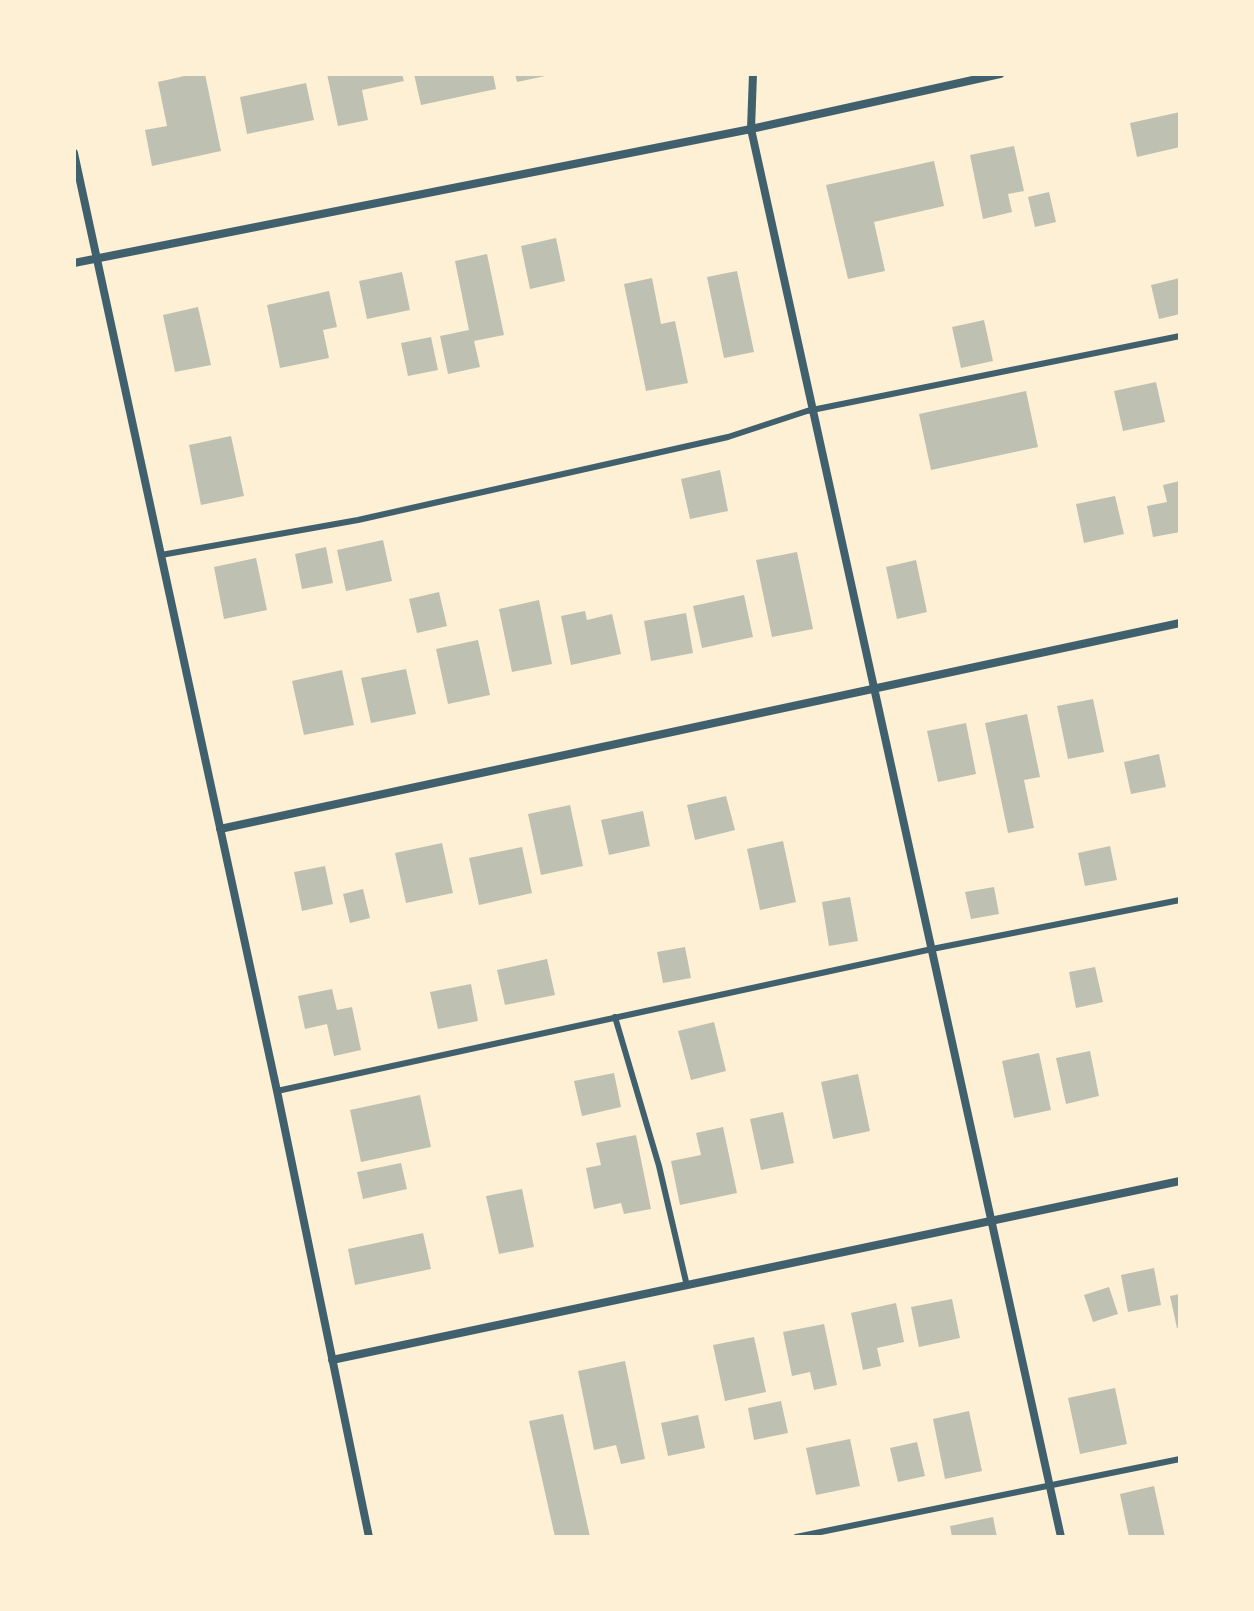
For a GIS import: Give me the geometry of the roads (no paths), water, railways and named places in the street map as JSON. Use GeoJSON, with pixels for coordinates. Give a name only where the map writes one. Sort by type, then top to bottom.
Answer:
{"type":"FeatureCollection","features":[{"type":"Feature","properties":{"kind":"street"},"geometry":{"type":"LineString","coordinates":[[753,74],[751,129],[1061,1537]]}},
{"type":"Feature","properties":{"kind":"street"},"geometry":{"type":"LineString","coordinates":[[74,263],[751,129],[1000,74]]}},
{"type":"Feature","properties":{"kind":"street"},"geometry":{"type":"LineString","coordinates":[[74,153],[277,1091],[369,1537]]}},
{"type":"Feature","properties":{"kind":"street"},"geometry":{"type":"LineString","coordinates":[[220,829],[1180,623]]}},
{"type":"Feature","properties":{"kind":"street"},"geometry":{"type":"LineString","coordinates":[[332,1360],[1180,1181]]}},
{"type":"Feature","properties":{"kind":"lane"},"geometry":{"type":"LineString","coordinates":[[161,555],[358,520],[728,437],[813,410],[1180,336]]}},
{"type":"Feature","properties":{"kind":"lane"},"geometry":{"type":"LineString","coordinates":[[277,1091],[932,949],[1180,900]]}},
{"type":"Feature","properties":{"kind":"lane"},"geometry":{"type":"LineString","coordinates":[[615,1017],[659,1166],[687,1286]]}},
{"type":"Feature","properties":{"kind":"lane"},"geometry":{"type":"LineString","coordinates":[[796,1537],[1180,1459]]}}]}
